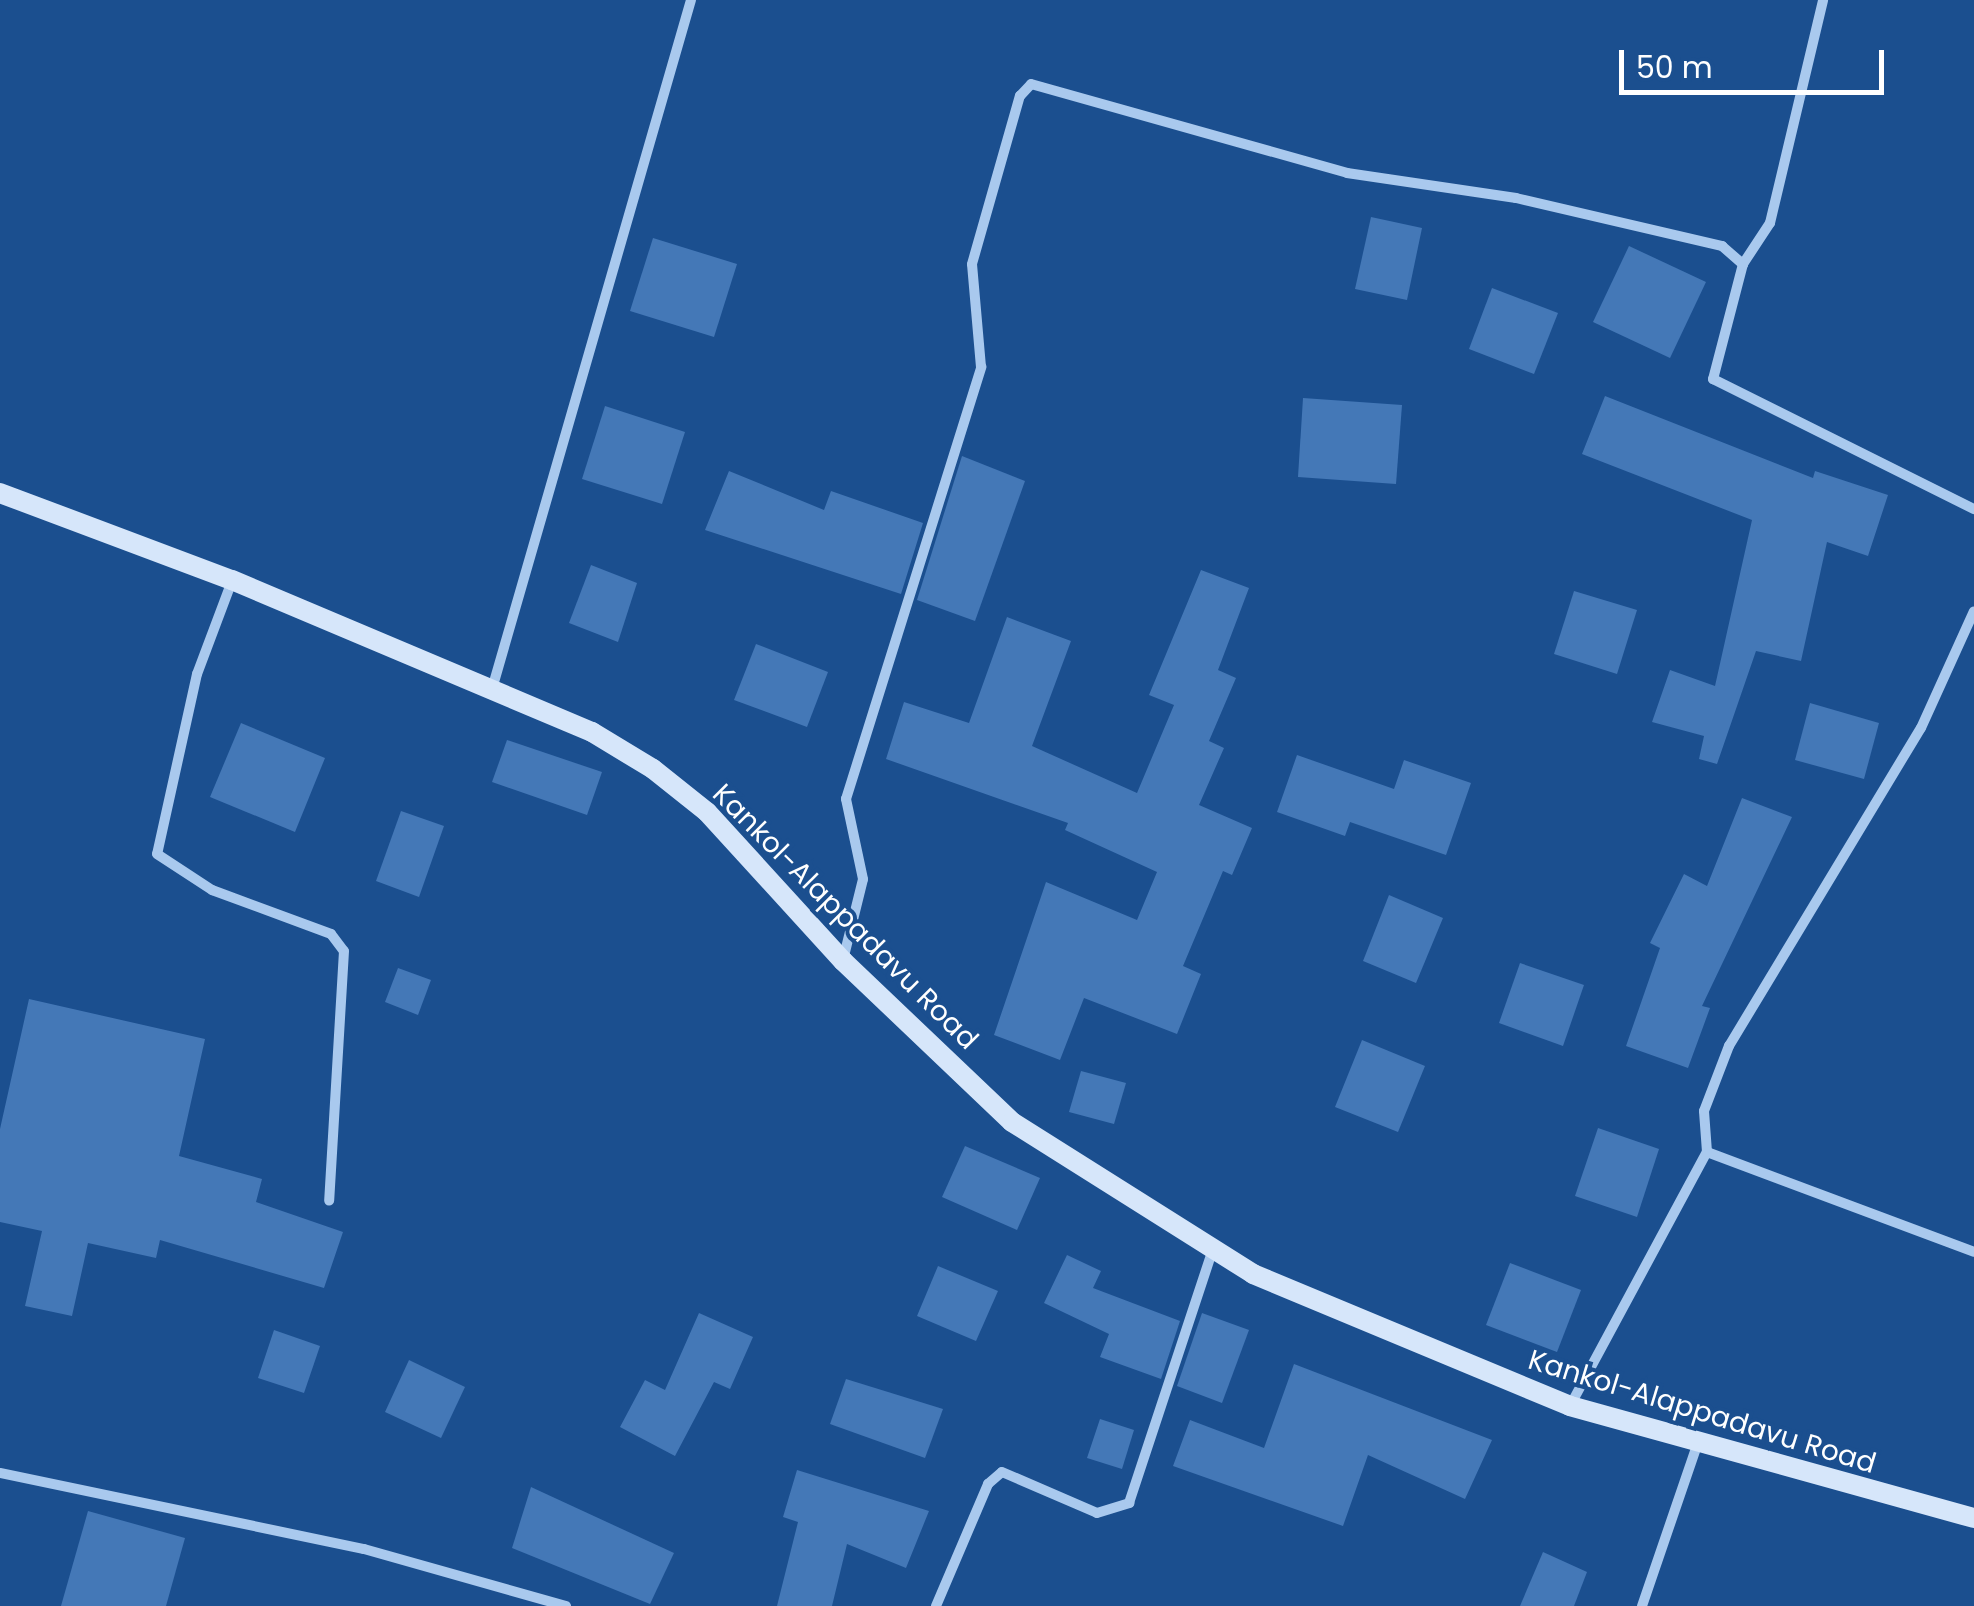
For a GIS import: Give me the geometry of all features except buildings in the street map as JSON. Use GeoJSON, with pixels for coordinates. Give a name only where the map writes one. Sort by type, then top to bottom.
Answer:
{"type":"FeatureCollection","features":[{"type":"Feature","properties":{"kind":"main road","name":"Kankol-Alappadavu Road"},"geometry":{"type":"LineString","coordinates":[[0,493],[232,580],[592,732],[653,769],[707,812],[843,962],[1012,1122],[1213,1250],[1314,1302],[1570,1406],[1697,1445],[1974,1518]]}},
{"type":"Feature","properties":{"kind":"street"},"geometry":{"type":"LineString","coordinates":[[492,690],[692,0]]}},
{"type":"Feature","properties":{"kind":"street"},"geometry":{"type":"LineString","coordinates":[[1823,0],[1770,223],[1743,264],[1713,380],[1974,509]]}},
{"type":"Feature","properties":{"kind":"street"},"geometry":{"type":"LineString","coordinates":[[843,962],[864,879],[846,799],[908,579],[981,367],[972,264],[1020,96],[1032,84],[1347,174],[1679,232],[1722,246],[1743,264]]}},
{"type":"Feature","properties":{"kind":"street"},"geometry":{"type":"LineString","coordinates":[[232,580],[197,674],[157,854],[212,890],[332,934],[344,952],[329,1201]]}},
{"type":"Feature","properties":{"kind":"street"},"geometry":{"type":"LineString","coordinates":[[1570,1406],[1707,1152],[1704,1111],[1730,1046],[1921,728],[1974,611]]}},
{"type":"Feature","properties":{"kind":"street"},"geometry":{"type":"LineString","coordinates":[[1707,1152],[1974,1252]]}},
{"type":"Feature","properties":{"kind":"street"},"geometry":{"type":"LineString","coordinates":[[936,1606],[988,1484],[1002,1472],[1096,1513],[1129,1503],[1213,1250]]}},
{"type":"Feature","properties":{"kind":"street"},"geometry":{"type":"LineString","coordinates":[[1642,1606],[1697,1445]]}},
{"type":"Feature","properties":{"kind":"street"},"geometry":{"type":"LineString","coordinates":[[0,1473],[364,1548],[566,1606]]}}]}
